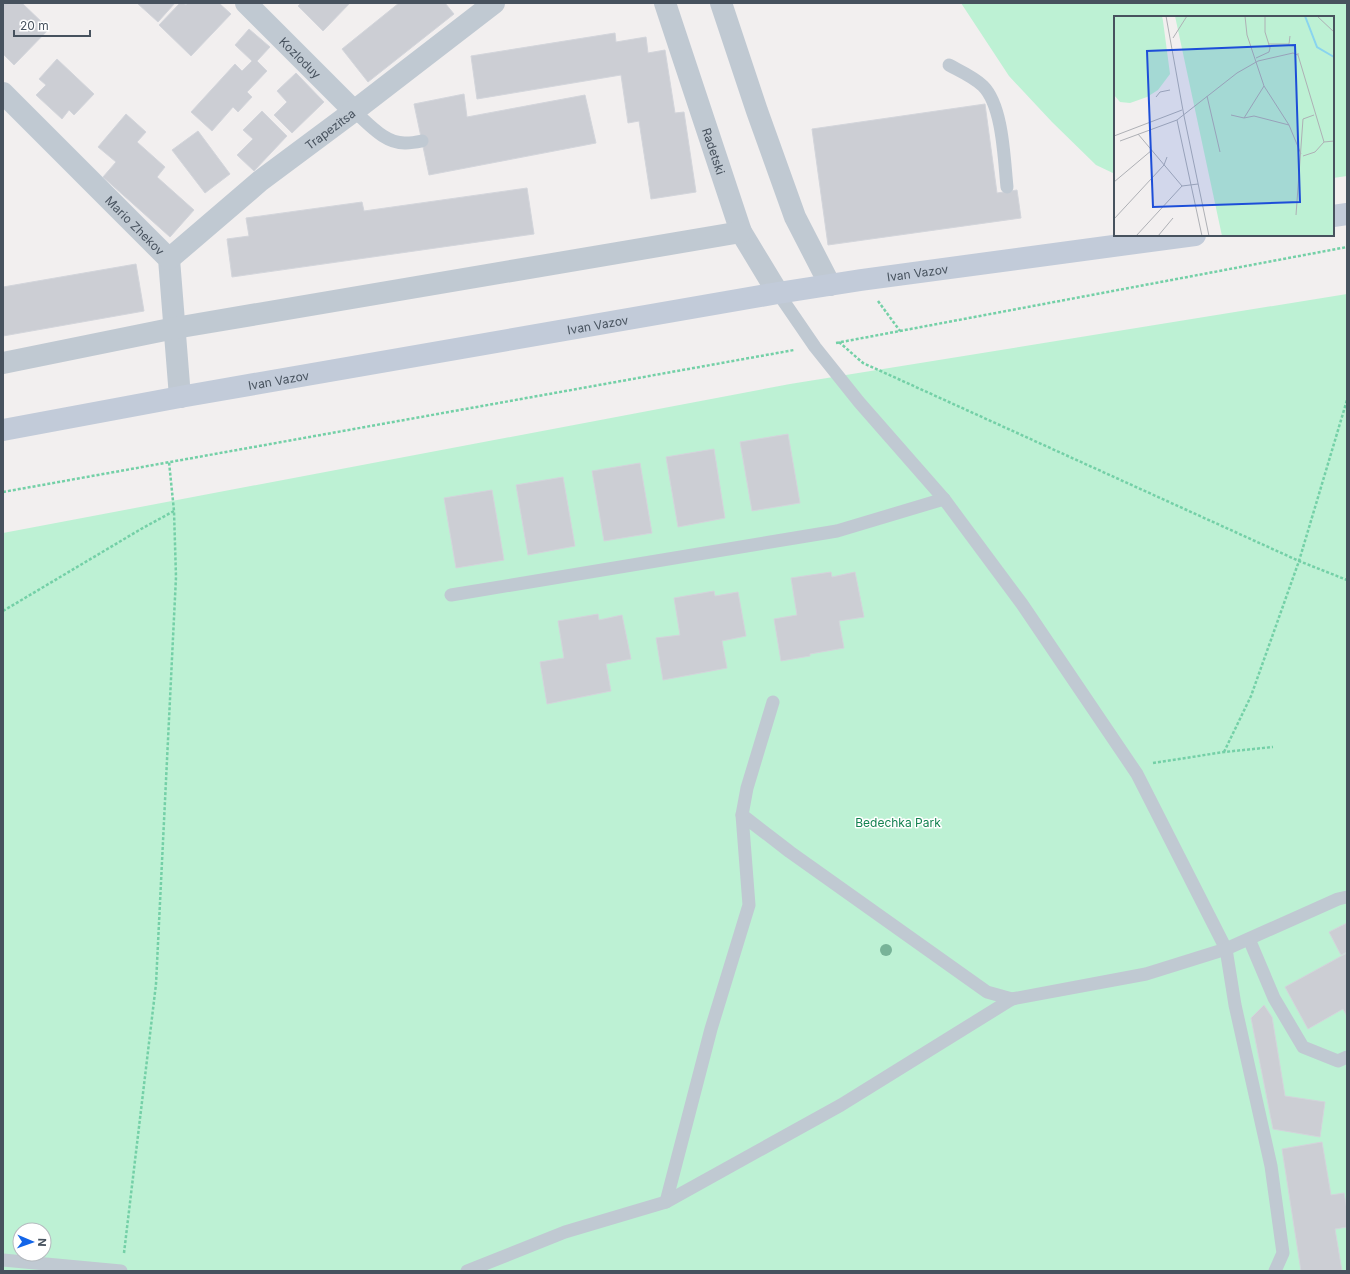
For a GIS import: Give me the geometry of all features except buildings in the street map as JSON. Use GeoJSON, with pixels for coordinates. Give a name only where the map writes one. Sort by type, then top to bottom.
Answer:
{"type":"FeatureCollection","features":[{"type":"Feature","properties":{"kind":"main road"},"geometry":{"type":"LineString","coordinates":[[1334,216],[1347,214]]}},
{"type":"Feature","properties":{"kind":"main road","name":"Ivan Vazov"},"geometry":{"type":"LineString","coordinates":[[3,430],[180,397],[778,293],[861,280],[1188,236]]}},
{"type":"Feature","properties":{"kind":"street","name":"Kozloduy"},"geometry":{"type":"LineString","coordinates":[[246,3],[354,112]]}},
{"type":"Feature","properties":{"kind":"street","name":"Radetski"},"geometry":{"type":"LineString","coordinates":[[665,3],[741,232],[778,293]]}},
{"type":"Feature","properties":{"kind":"street"},"geometry":{"type":"LineString","coordinates":[[721,3],[757,112],[795,217],[830,285]]}},
{"type":"Feature","properties":{"kind":"street","name":"Trapezitsa"},"geometry":{"type":"LineString","coordinates":[[169,259],[260,181],[354,112],[489,4]]}},
{"type":"Feature","properties":{"kind":"street","name":"Mario Zhekov"},"geometry":{"type":"LineString","coordinates":[[3,93],[169,259],[180,397]]}},
{"type":"Feature","properties":{"kind":"street"},"geometry":{"type":"LineString","coordinates":[[3,363],[175,328],[741,232]]}},
{"type":"Feature","properties":{"kind":"lane"},"geometry":{"type":"LineString","coordinates":[[949,65],[983,86],[992,99],[998,120],[1007,186]]}},
{"type":"Feature","properties":{"kind":"lane"},"geometry":{"type":"LineString","coordinates":[[354,112],[387,140],[406,143],[422,141]]}},
{"type":"Feature","properties":{"kind":"lane"},"geometry":{"type":"LineString","coordinates":[[778,293],[815,347],[859,402],[944,499],[1022,604],[1133,766],[1226,949],[1235,1005],[1271,1166],[1283,1253],[1275,1271]]}},
{"type":"Feature","properties":{"kind":"lane"},"geometry":{"type":"LineString","coordinates":[[451,595],[838,531],[944,499]]}},
{"type":"Feature","properties":{"kind":"lane"},"geometry":{"type":"LineString","coordinates":[[666,1202],[712,1029],[749,905],[742,814],[747,788],[773,702]]}},
{"type":"Feature","properties":{"kind":"lane"},"geometry":{"type":"LineString","coordinates":[[742,814],[790,852],[987,992],[1012,999]]}},
{"type":"Feature","properties":{"kind":"lane"},"geometry":{"type":"LineString","coordinates":[[467,1271],[564,1232],[666,1202],[841,1105],[1012,999],[1146,974],[1226,949],[1338,899],[1347,897]]}},
{"type":"Feature","properties":{"kind":"lane"},"geometry":{"type":"LineString","coordinates":[[1249,939],[1274,998],[1303,1047],[1338,1061],[1347,1057]]}},
{"type":"Feature","properties":{"kind":"lane"},"geometry":{"type":"LineString","coordinates":[[3,1260],[121,1271]]}},
{"type":"Feature","properties":{"kind":"path"},"geometry":{"type":"LineString","coordinates":[[3,492],[815,347],[1347,247]]}},
{"type":"Feature","properties":{"kind":"path"},"geometry":{"type":"LineString","coordinates":[[861,280],[900,331]]}},
{"type":"Feature","properties":{"kind":"path"},"geometry":{"type":"LineString","coordinates":[[839,342],[863,363],[1299,561],[1347,580]]}},
{"type":"Feature","properties":{"kind":"path"},"geometry":{"type":"LineString","coordinates":[[1224,752],[1251,696],[1299,561],[1347,400]]}},
{"type":"Feature","properties":{"kind":"path"},"geometry":{"type":"LineString","coordinates":[[124,1256],[156,984],[176,577],[174,511],[169,462]]}},
{"type":"Feature","properties":{"kind":"path"},"geometry":{"type":"LineString","coordinates":[[3,611],[174,511]]}},
{"type":"Feature","properties":{"kind":"path"},"geometry":{"type":"LineString","coordinates":[[1133,766],[1224,752],[1273,747]]}},
{"type":"Feature","properties":{"kind":"green space"},"geometry":{"type":"Polygon","coordinates":[[[961,3],[1347,3],[1347,176],[1334,178],[1334,16],[1114,16],[1114,174],[1096,165],[1052,122],[1009,76],[961,3]]]}},
{"type":"Feature","properties":{"kind":"green space","name":"Bedechka Park"},"geometry":{"type":"Polygon","coordinates":[[[1347,294],[1347,1271],[3,1271],[3,533],[790,384],[1347,294]]]}}]}
